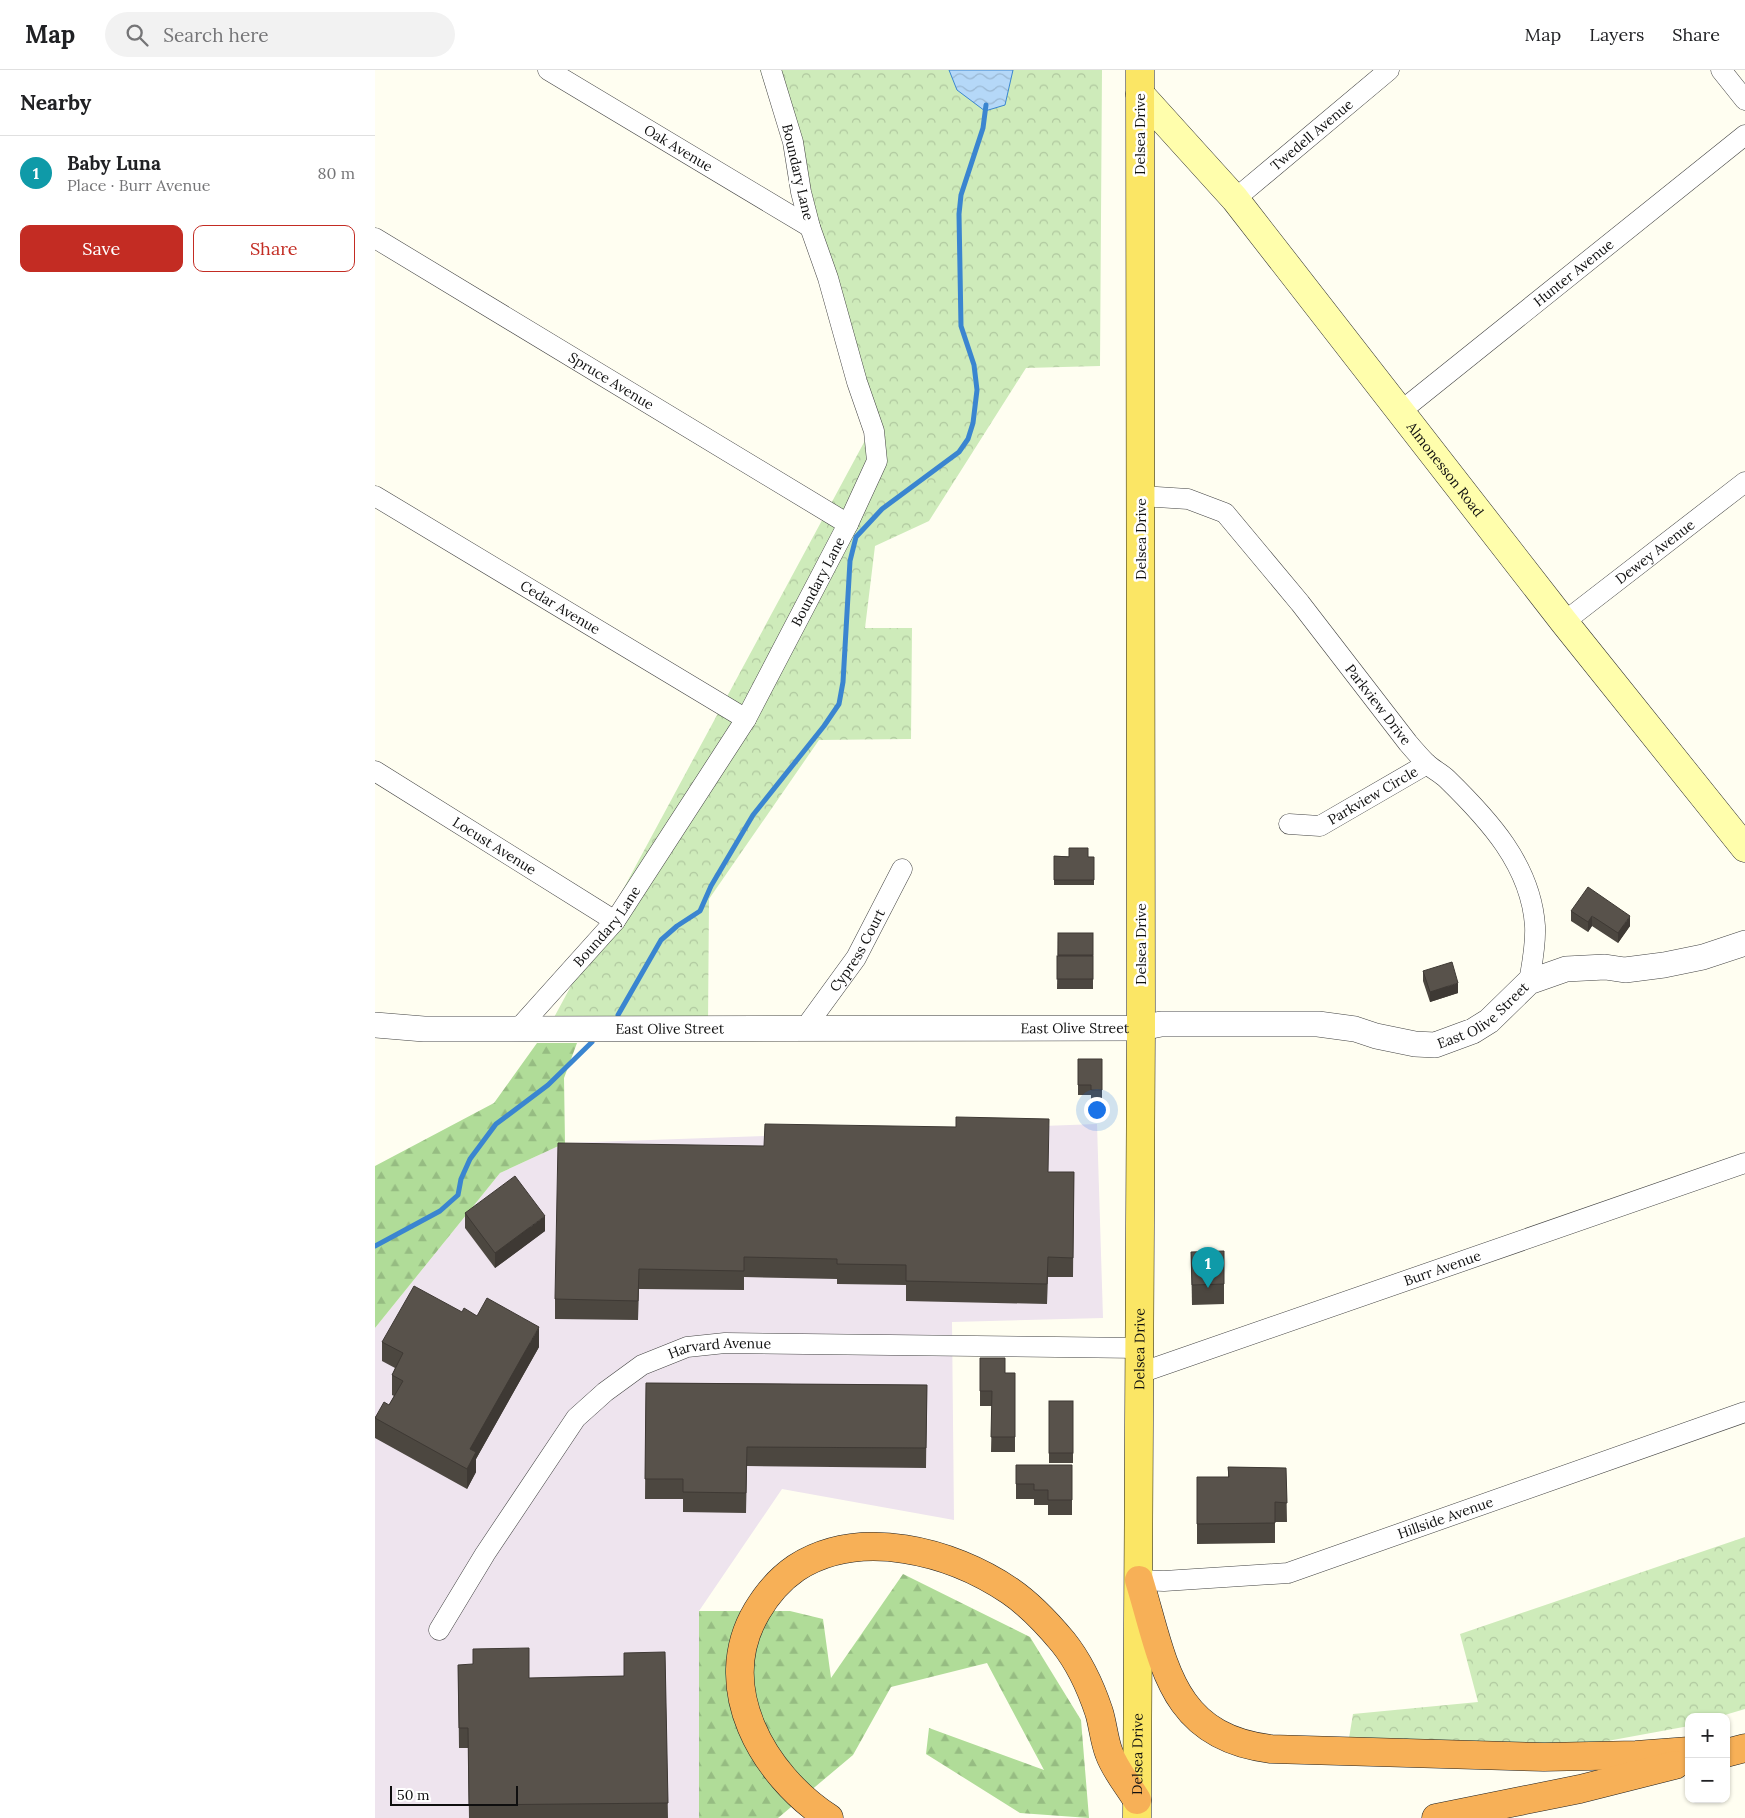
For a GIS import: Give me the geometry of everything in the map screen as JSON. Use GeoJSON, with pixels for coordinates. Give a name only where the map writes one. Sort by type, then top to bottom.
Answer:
{"type":"FeatureCollection","features":[{"type":"Feature","properties":{"kind":"highway"},"geometry":{"type":"LineString","coordinates":[[829,1818],[806,1802],[791,1788],[757,1739],[743,1700],[740,1658],[752,1619],[771,1591],[784,1577],[818,1556],[849,1548],[866,1547],[900,1549],[949,1560],[983,1575],[1022,1600],[1063,1642],[1076,1661],[1099,1712],[1109,1754],[1137,1809]]}},
{"type":"Feature","properties":{"kind":"highway"},"geometry":{"type":"LineString","coordinates":[[1139,1580],[1169,1678],[1180,1699],[1191,1714],[1208,1727],[1242,1744],[1271,1749],[1544,1757],[1636,1755],[1685,1751]]}},
{"type":"Feature","properties":{"kind":"highway"},"geometry":{"type":"LineString","coordinates":[[1730,1744],[1745,1742]]}},
{"type":"Feature","properties":{"kind":"highway"},"geometry":{"type":"LineString","coordinates":[[1730,1752],[1745,1748]]}},
{"type":"Feature","properties":{"kind":"highway"},"geometry":{"type":"LineString","coordinates":[[1436,1818],[1580,1789],[1685,1763]]}},
{"type":"Feature","properties":{"kind":"main road","name":"Almonesson Road"},"geometry":{"type":"LineString","coordinates":[[1140,82],[1235,199],[1564,622],[1742,837]]}},
{"type":"Feature","properties":{"kind":"main road","name":"Delsea Drive"},"geometry":{"type":"LineString","coordinates":[[1137,1809],[1141,1028],[1140,82]]}},
{"type":"Feature","properties":{"kind":"street","name":"Oak Avenue"},"geometry":{"type":"LineString","coordinates":[[548,70],[810,227]]}},
{"type":"Feature","properties":{"kind":"street","name":"Boundary Lane"},"geometry":{"type":"LineString","coordinates":[[518,1029],[615,921],[746,719],[848,524],[877,461],[874,431],[857,382],[828,278],[810,227],[801,192],[793,142],[771,70]]}},
{"type":"Feature","properties":{"kind":"street","name":"Twedell Avenue"},"geometry":{"type":"LineString","coordinates":[[1235,199],[1389,70]]}},
{"type":"Feature","properties":{"kind":"street"},"geometry":{"type":"LineString","coordinates":[[1721,70],[1745,100]]}},
{"type":"Feature","properties":{"kind":"street","name":"Hunter Avenue"},"geometry":{"type":"LineString","coordinates":[[1401,411],[1745,135]]}},
{"type":"Feature","properties":{"kind":"street","name":"Spruce Avenue"},"geometry":{"type":"LineString","coordinates":[[375,238],[848,524]]}},
{"type":"Feature","properties":{"kind":"street","name":"Dewey Avenue"},"geometry":{"type":"LineString","coordinates":[[1564,622],[1745,482]]}},
{"type":"Feature","properties":{"kind":"street","name":"Cedar Avenue"},"geometry":{"type":"LineString","coordinates":[[375,496],[746,719]]}},
{"type":"Feature","properties":{"kind":"street","name":"Parkview Drive"},"geometry":{"type":"LineString","coordinates":[[1141,496],[1188,499],[1225,513],[1294,596],[1372,697],[1427,764],[1444,776],[1487,818],[1499,834],[1526,886],[1535,924],[1535,943],[1529,982]]}},
{"type":"Feature","properties":{"kind":"street","name":"Parkview Circle"},"geometry":{"type":"LineString","coordinates":[[1289,824],[1319,826],[1427,764]]}},
{"type":"Feature","properties":{"kind":"street","name":"Locust Avenue"},"geometry":{"type":"LineString","coordinates":[[375,771],[615,921]]}},
{"type":"Feature","properties":{"kind":"street","name":"Cypress Court"},"geometry":{"type":"LineString","coordinates":[[805,1028],[856,958],[902,869]]}},
{"type":"Feature","properties":{"kind":"street","name":"East Olive Street"},"geometry":{"type":"LineString","coordinates":[[375,1025],[424,1029],[1141,1028],[1161,1024],[1299,1022],[1355,1029],[1376,1036],[1435,1045],[1453,1040],[1489,1021],[1529,982],[1566,969],[1605,967],[1625,970],[1654,966],[1703,957],[1745,943]]}},
{"type":"Feature","properties":{"kind":"street","name":"Burr Avenue"},"geometry":{"type":"LineString","coordinates":[[1139,1360],[1745,1163]]}},
{"type":"Feature","properties":{"kind":"street","name":"Harvard Avenue"},"geometry":{"type":"LineString","coordinates":[[439,1630],[485,1554],[576,1418],[605,1392],[642,1365],[687,1347],[725,1343],[1139,1360]]}},
{"type":"Feature","properties":{"kind":"street","name":"Hillside Avenue"},"geometry":{"type":"LineString","coordinates":[[1139,1580],[1164,1581],[1288,1573],[1745,1412]]}},
{"type":"Feature","properties":{"kind":"shaded area"},"geometry":{"type":"Polygon","coordinates":[[[1097,1124],[1103,1318],[952,1322],[954,1520],[782,1489],[699,1611],[699,1818],[375,1818],[375,1328],[500,1173],[565,1143],[1097,1124]]]}},
{"type":"Feature","properties":{"kind":"green space"},"geometry":{"type":"Polygon","coordinates":[[[760,70],[1102,70],[1100,366],[1026,368],[929,521],[875,546],[865,628],[912,628],[911,739],[819,740],[709,899],[708,1025],[551,1023],[875,422],[760,70]]]}},
{"type":"Feature","properties":{"kind":"green space"},"geometry":{"type":"Polygon","coordinates":[[[537,1043],[577,1043],[564,1078],[565,1143],[500,1173],[375,1328],[375,1166],[494,1103],[537,1043]]]}},
{"type":"Feature","properties":{"kind":"green space"},"geometry":{"type":"Polygon","coordinates":[[[1745,1537],[1745,1709],[1730,1713],[1685,1713],[1685,1727],[1553,1751],[1347,1750],[1353,1714],[1478,1702],[1460,1634],[1745,1537]]]}},
{"type":"Feature","properties":{"kind":"green space"},"geometry":{"type":"Polygon","coordinates":[[[903,1574],[1030,1637],[1081,1720],[1089,1818],[1020,1813],[926,1754],[929,1728],[1044,1770],[987,1663],[891,1687],[853,1755],[778,1818],[699,1818],[699,1611],[790,1611],[823,1619],[831,1678],[903,1574]]]}},
{"type":"Feature","properties":{"kind":"water"},"geometry":{"type":"Polygon","coordinates":[[[949,70],[1013,70],[1005,105],[985,111],[957,90],[949,70]]]}},
{"type":"Feature","properties":{"kind":"building"},"geometry":{"type":"Polygon","coordinates":[[[1069,848],[1088,848],[1088,857],[1094,857],[1094,880],[1054,880],[1054,856],[1069,857],[1069,848]]]}},
{"type":"Feature","properties":{"kind":"building"},"geometry":{"type":"Polygon","coordinates":[[[1588,887],[1630,916],[1618,933],[1592,916],[1588,922],[1571,911],[1588,887]]]}},
{"type":"Feature","properties":{"kind":"building"},"geometry":{"type":"Polygon","coordinates":[[[1058,933],[1093,933],[1093,955],[1058,955],[1058,933]]]}},
{"type":"Feature","properties":{"kind":"building"},"geometry":{"type":"Polygon","coordinates":[[[1057,956],[1093,956],[1093,979],[1057,979],[1057,956]]]}},
{"type":"Feature","properties":{"kind":"building"},"geometry":{"type":"Polygon","coordinates":[[[1452,962],[1458,983],[1430,992],[1423,971],[1452,962]]]}},
{"type":"Feature","properties":{"kind":"building"},"geometry":{"type":"Polygon","coordinates":[[[1078,1059],[1102,1059],[1102,1090],[1091,1090],[1091,1085],[1078,1085],[1078,1059]]]}},
{"type":"Feature","properties":{"kind":"building"},"geometry":{"type":"Polygon","coordinates":[[[956,1117],[1049,1119],[1048,1172],[1074,1172],[1073,1258],[1048,1257],[1047,1284],[906,1281],[906,1265],[837,1264],[837,1259],[744,1257],[744,1271],[639,1269],[638,1301],[555,1299],[558,1143],[764,1146],[765,1124],[956,1127],[956,1117]]]}},
{"type":"Feature","properties":{"kind":"building"},"geometry":{"type":"Polygon","coordinates":[[[515,1176],[545,1216],[495,1253],[465,1213],[515,1176]]]}},
{"type":"Feature","properties":{"kind":"building"},"geometry":{"type":"Polygon","coordinates":[[[1224,1251],[1224,1284],[1192,1285],[1191,1252],[1224,1251]]]}},
{"type":"Feature","properties":{"kind":"building"},"geometry":{"type":"Polygon","coordinates":[[[414,1286],[462,1312],[464,1308],[477,1316],[487,1298],[539,1327],[470,1449],[476,1452],[467,1469],[375,1418],[384,1402],[389,1405],[403,1381],[392,1375],[403,1353],[382,1342],[414,1286]]]}},
{"type":"Feature","properties":{"kind":"building"},"geometry":{"type":"Polygon","coordinates":[[[980,1358],[1005,1358],[1005,1373],[1015,1373],[1015,1437],[991,1437],[992,1391],[980,1391],[980,1358]]]}},
{"type":"Feature","properties":{"kind":"building"},"geometry":{"type":"Polygon","coordinates":[[[646,1383],[927,1385],[926,1448],[747,1447],[746,1493],[683,1492],[683,1479],[645,1479],[646,1383]]]}},
{"type":"Feature","properties":{"kind":"building"},"geometry":{"type":"Polygon","coordinates":[[[1049,1401],[1073,1401],[1073,1453],[1049,1453],[1049,1401]]]}},
{"type":"Feature","properties":{"kind":"building"},"geometry":{"type":"Polygon","coordinates":[[[1016,1465],[1072,1465],[1072,1500],[1048,1500],[1048,1490],[1034,1490],[1034,1484],[1016,1484],[1016,1465]]]}},
{"type":"Feature","properties":{"kind":"building"},"geometry":{"type":"Polygon","coordinates":[[[1228,1467],[1286,1468],[1287,1503],[1275,1502],[1275,1523],[1197,1524],[1197,1477],[1229,1477],[1228,1467]]]}},
{"type":"Feature","properties":{"kind":"building"},"geometry":{"type":"Polygon","coordinates":[[[529,1648],[529,1678],[624,1676],[624,1653],[665,1652],[668,1803],[469,1805],[468,1728],[459,1728],[458,1665],[473,1664],[473,1649],[529,1648]]]}},
{"type":"Feature","properties":{"kind":"waterway"},"geometry":{"type":"LineString","coordinates":[[618,1015],[661,940],[677,926],[700,911],[711,886],[753,815],[824,726],[839,704],[843,682],[850,561],[856,537],[882,509],[959,452],[968,439],[973,423],[977,390],[974,365],[961,326],[959,214],[961,195],[983,128],[986,105]]}},
{"type":"Feature","properties":{"kind":"waterway"},"geometry":{"type":"LineString","coordinates":[[375,1246],[440,1211],[458,1195],[461,1179],[470,1159],[496,1124],[548,1085],[592,1042]]}},
{"type":"Feature","properties":{"kind":"place","name":"Baby Luna"},"geometry":{"type":"Point","coordinates":[1208,1288]}}]}
